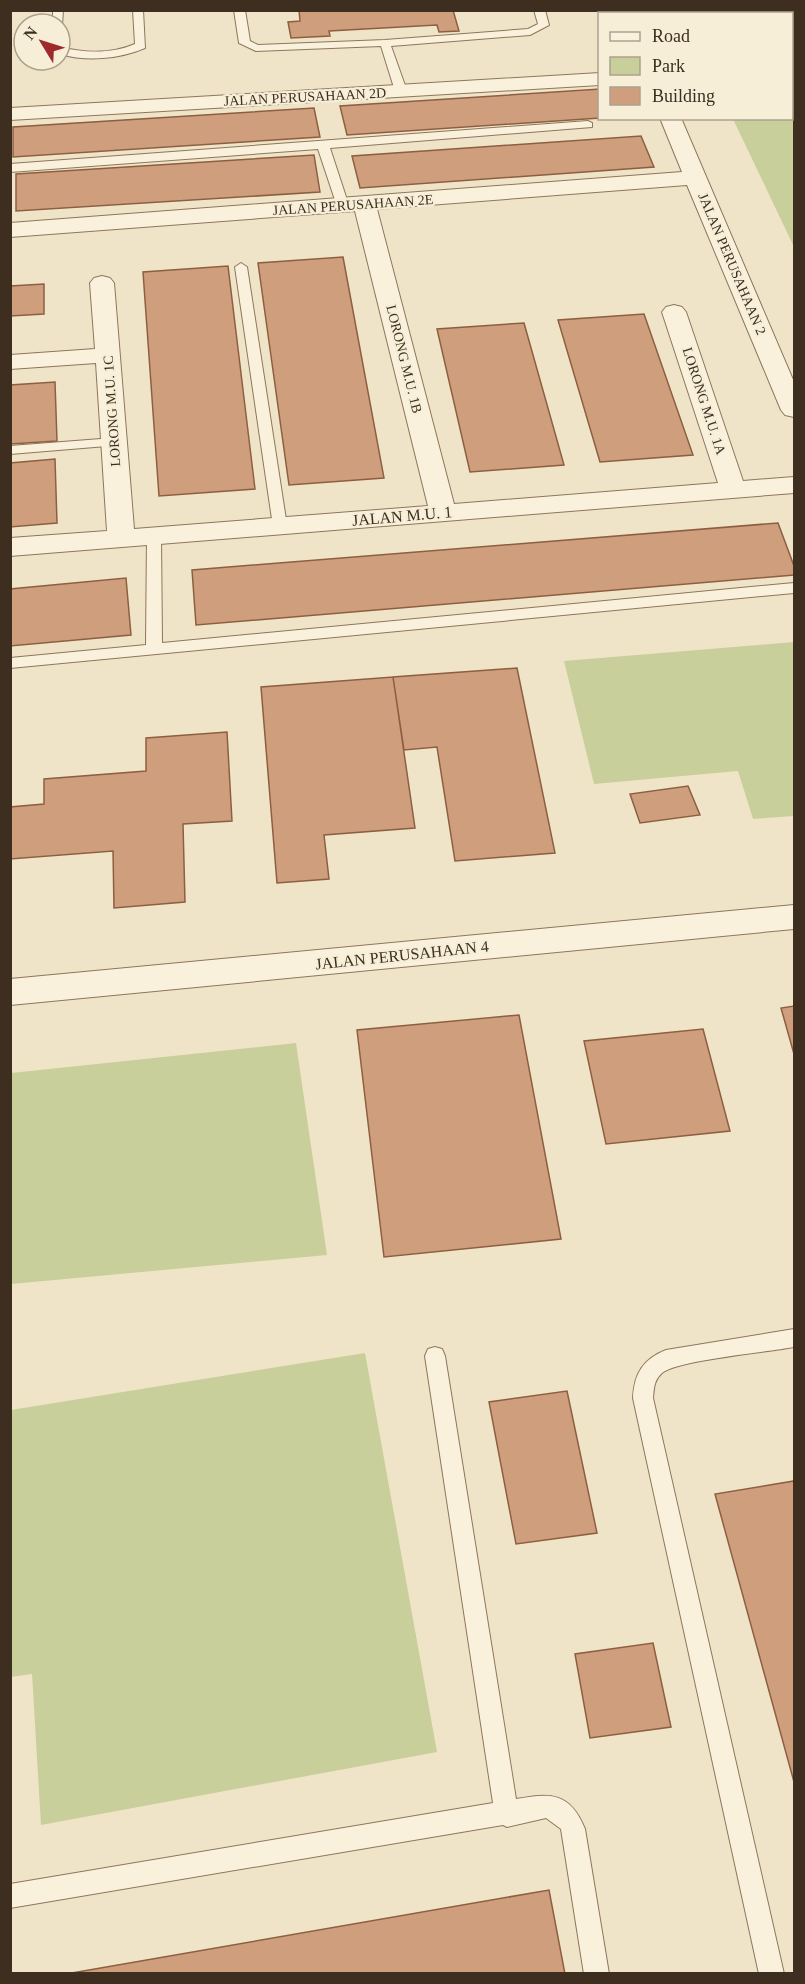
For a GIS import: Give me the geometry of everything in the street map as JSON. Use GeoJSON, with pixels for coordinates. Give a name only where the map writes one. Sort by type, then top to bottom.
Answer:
{"type":"FeatureCollection","features":[{"type":"Feature","properties":{"kind":"street","name":"JALAN PERUSAHAAN 2D"},"geometry":{"type":"LineString","coordinates":[[10,114],[598,79]]}},
{"type":"Feature","properties":{"kind":"street","name":"JALAN PERUSAHAAN 2"},"geometry":{"type":"LineString","coordinates":[[671,120],[795,410]]}},
{"type":"Feature","properties":{"kind":"street","name":"JALAN PERUSAHAAN 2E"},"geometry":{"type":"LineString","coordinates":[[10,230],[696,178]]}},
{"type":"Feature","properties":{"kind":"street","name":"LORONG M.U. 1B"},"geometry":{"type":"LineString","coordinates":[[354,205],[443,513]]}},
{"type":"Feature","properties":{"kind":"street","name":"LORONG M.U. 1C"},"geometry":{"type":"LineString","coordinates":[[102,284],[121,538]]}},
{"type":"Feature","properties":{"kind":"street","name":"LORONG M.U. 1A"},"geometry":{"type":"LineString","coordinates":[[674,312],[733,490]]}},
{"type":"Feature","properties":{"kind":"street"},"geometry":{"type":"LineString","coordinates":[[10,362],[108,355]]}},
{"type":"Feature","properties":{"kind":"street","name":"JALAN M.U. 1"},"geometry":{"type":"LineString","coordinates":[[10,547],[795,485]]}},
{"type":"Feature","properties":{"kind":"street","name":"JALAN PERUSAHAAN 4"},"geometry":{"type":"LineString","coordinates":[[10,992],[795,917]]}},
{"type":"Feature","properties":{"kind":"lane"},"geometry":{"type":"LineString","coordinates":[[72,54],[129,52],[141,46],[138,10]]}},
{"type":"Feature","properties":{"kind":"lane"},"geometry":{"type":"LineString","coordinates":[[239,10],[245,43],[256,48],[385,43],[530,32],[544,25],[538,10]]}},
{"type":"Feature","properties":{"kind":"lane"},"geometry":{"type":"LineString","coordinates":[[385,43],[400,91]]}},
{"type":"Feature","properties":{"kind":"lane"},"geometry":{"type":"LineString","coordinates":[[10,168],[588,125]]}},
{"type":"Feature","properties":{"kind":"lane"},"geometry":{"type":"LineString","coordinates":[[323,146],[354,205]]}},
{"type":"Feature","properties":{"kind":"lane"},"geometry":{"type":"LineString","coordinates":[[241,267],[280,526]]}},
{"type":"Feature","properties":{"kind":"lane"},"geometry":{"type":"LineString","coordinates":[[10,450],[114,442]]}},
{"type":"Feature","properties":{"kind":"lane"},"geometry":{"type":"LineString","coordinates":[[154,536],[154,649]]}},
{"type":"Feature","properties":{"kind":"lane"},"geometry":{"type":"LineString","coordinates":[[10,663],[795,588]]}},
{"type":"Feature","properties":{"kind":"lane"},"geometry":{"type":"LineString","coordinates":[[772,1974],[643,1398],[643,1383],[649,1372],[660,1362],[673,1357],[795,1338]]}},
{"type":"Feature","properties":{"kind":"lane"},"geometry":{"type":"LineString","coordinates":[[435,1356],[507,1815]]}},
{"type":"Feature","properties":{"kind":"lane"},"geometry":{"type":"LineString","coordinates":[[10,1896],[507,1815],[548,1806],[569,1819],[577,1844],[597,1974]]}},
{"type":"Feature","properties":{"kind":"green space"},"geometry":{"type":"Polygon","coordinates":[[[793,34],[794,34],[794,247],[733,120],[793,120],[793,34]]]}},
{"type":"Feature","properties":{"kind":"green space"},"geometry":{"type":"Polygon","coordinates":[[[794,642],[794,816],[753,819],[738,771],[594,784],[564,661],[794,642]]]}},
{"type":"Feature","properties":{"kind":"green space"},"geometry":{"type":"Polygon","coordinates":[[[296,1043],[327,1255],[11,1284],[11,1073],[296,1043]]]}},
{"type":"Feature","properties":{"kind":"green space"},"geometry":{"type":"Polygon","coordinates":[[[365,1353],[437,1752],[41,1825],[32,1674],[11,1677],[11,1410],[365,1353]]]}},
{"type":"Feature","properties":{"kind":"building"},"geometry":{"type":"Polygon","coordinates":[[[299,10],[453,10],[459,31],[439,32],[437,25],[329,31],[330,36],[291,38],[288,22],[300,21],[299,10]]]}},
{"type":"Feature","properties":{"kind":"building"},"geometry":{"type":"Polygon","coordinates":[[[598,89],[598,118],[347,135],[340,106],[598,89]]]}},
{"type":"Feature","properties":{"kind":"building"},"geometry":{"type":"Polygon","coordinates":[[[314,108],[320,137],[13,157],[13,127],[314,108]]]}},
{"type":"Feature","properties":{"kind":"building"},"geometry":{"type":"Polygon","coordinates":[[[641,136],[654,167],[360,188],[352,156],[641,136]]]}},
{"type":"Feature","properties":{"kind":"building"},"geometry":{"type":"Polygon","coordinates":[[[314,155],[320,192],[16,211],[16,174],[314,155]]]}},
{"type":"Feature","properties":{"kind":"building"},"geometry":{"type":"Polygon","coordinates":[[[343,257],[384,478],[289,485],[258,263],[343,257]]]}},
{"type":"Feature","properties":{"kind":"building"},"geometry":{"type":"Polygon","coordinates":[[[228,266],[255,489],[159,496],[143,272],[228,266]]]}},
{"type":"Feature","properties":{"kind":"building"},"geometry":{"type":"Polygon","coordinates":[[[44,284],[44,314],[10,316],[10,286],[44,284]]]}},
{"type":"Feature","properties":{"kind":"building"},"geometry":{"type":"Polygon","coordinates":[[[644,314],[693,455],[600,462],[558,320],[644,314]]]}},
{"type":"Feature","properties":{"kind":"building"},"geometry":{"type":"Polygon","coordinates":[[[524,323],[564,465],[470,472],[437,329],[524,323]]]}},
{"type":"Feature","properties":{"kind":"building"},"geometry":{"type":"Polygon","coordinates":[[[55,382],[57,441],[10,444],[10,385],[55,382]]]}},
{"type":"Feature","properties":{"kind":"building"},"geometry":{"type":"Polygon","coordinates":[[[55,459],[57,523],[10,527],[10,463],[55,459]]]}},
{"type":"Feature","properties":{"kind":"building"},"geometry":{"type":"Polygon","coordinates":[[[778,523],[794,566],[794,575],[196,625],[192,570],[778,523]]]}},
{"type":"Feature","properties":{"kind":"building"},"geometry":{"type":"Polygon","coordinates":[[[126,578],[131,635],[10,646],[10,589],[126,578]]]}},
{"type":"Feature","properties":{"kind":"building"},"geometry":{"type":"Polygon","coordinates":[[[517,668],[555,853],[455,861],[437,747],[404,750],[393,677],[517,668]]]}},
{"type":"Feature","properties":{"kind":"building"},"geometry":{"type":"Polygon","coordinates":[[[393,677],[415,828],[324,835],[329,879],[277,883],[261,687],[393,677]]]}},
{"type":"Feature","properties":{"kind":"building"},"geometry":{"type":"Polygon","coordinates":[[[227,732],[232,821],[183,824],[185,902],[114,908],[113,851],[10,859],[10,807],[44,804],[44,779],[146,771],[146,738],[227,732]]]}},
{"type":"Feature","properties":{"kind":"building"},"geometry":{"type":"Polygon","coordinates":[[[688,786],[700,815],[640,823],[630,794],[688,786]]]}},
{"type":"Feature","properties":{"kind":"building"},"geometry":{"type":"Polygon","coordinates":[[[794,1006],[794,1054],[781,1008],[794,1006]]]}},
{"type":"Feature","properties":{"kind":"building"},"geometry":{"type":"Polygon","coordinates":[[[519,1015],[561,1239],[384,1257],[357,1030],[519,1015]]]}},
{"type":"Feature","properties":{"kind":"building"},"geometry":{"type":"Polygon","coordinates":[[[703,1029],[730,1131],[606,1144],[584,1041],[703,1029]]]}},
{"type":"Feature","properties":{"kind":"building"},"geometry":{"type":"Polygon","coordinates":[[[567,1391],[597,1533],[516,1544],[489,1402],[567,1391]]]}},
{"type":"Feature","properties":{"kind":"building"},"geometry":{"type":"Polygon","coordinates":[[[794,1481],[794,1782],[715,1494],[794,1481]]]}},
{"type":"Feature","properties":{"kind":"building"},"geometry":{"type":"Polygon","coordinates":[[[653,1643],[671,1727],[590,1738],[575,1654],[653,1643]]]}},
{"type":"Feature","properties":{"kind":"building"},"geometry":{"type":"Polygon","coordinates":[[[549,1890],[565,1974],[66,1974],[549,1890]]]}}]}
